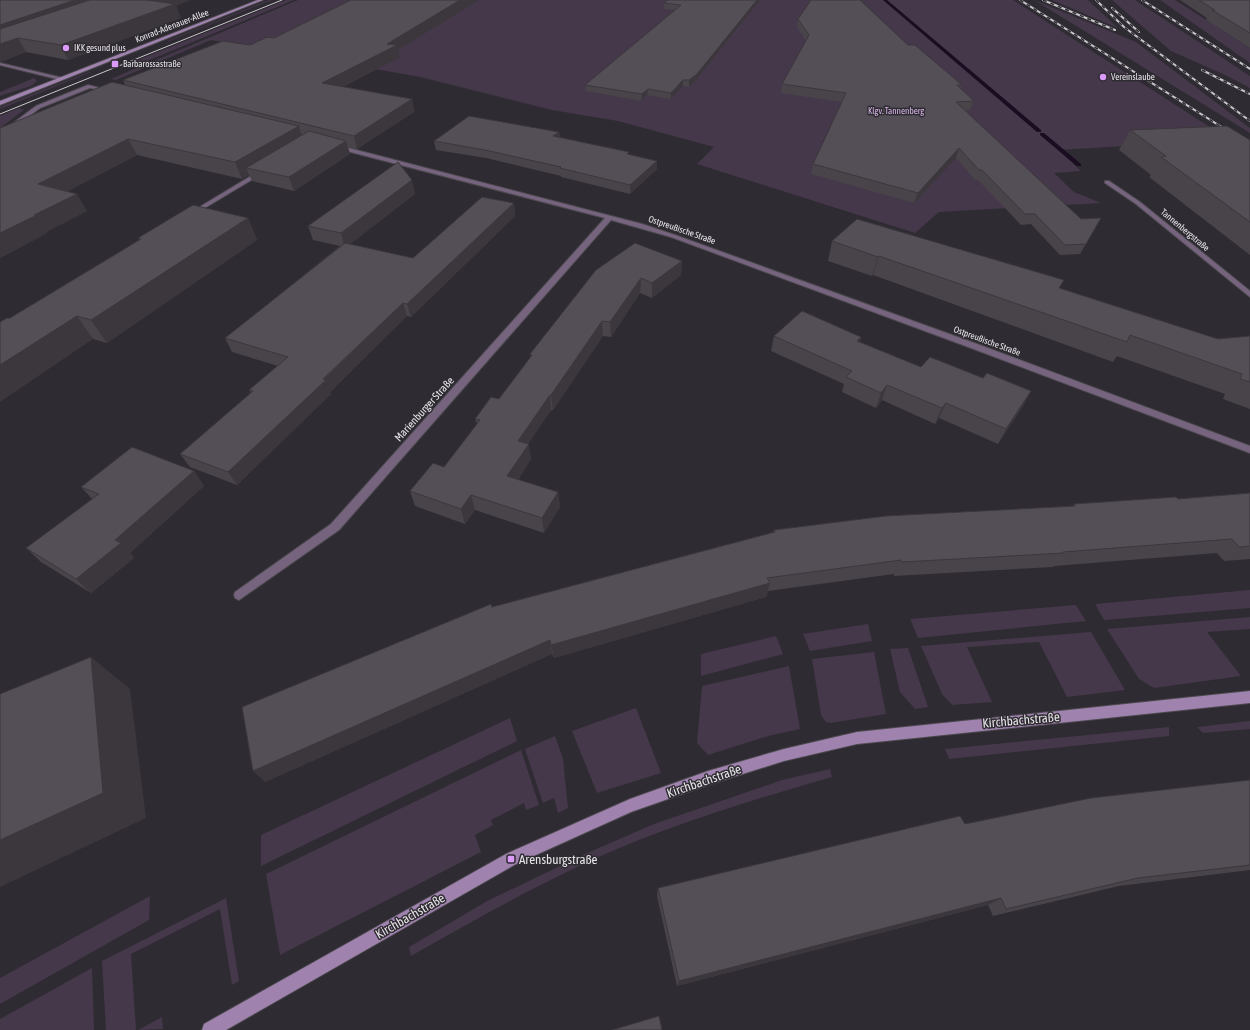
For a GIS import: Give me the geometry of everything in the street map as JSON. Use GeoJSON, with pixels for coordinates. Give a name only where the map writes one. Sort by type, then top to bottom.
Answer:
{"type":"FeatureCollection","features":[{"type":"Feature","properties":{"kind":"main road","name":"Konrad-Adenauer-Allee"},"geometry":{"type":"LineString","coordinates":[[0,103],[261,0]]}},
{"type":"Feature","properties":{"kind":"main road","name":"Kirchbachstraße"},"geometry":{"type":"LineString","coordinates":[[210,1030],[511,859],[630,806],[708,778],[784,755],[857,738],[1250,697]]}},
{"type":"Feature","properties":{"kind":"street"},"geometry":{"type":"LineString","coordinates":[[0,64],[61,79]]}},
{"type":"Feature","properties":{"kind":"street"},"geometry":{"type":"LineString","coordinates":[[0,132],[10,128],[38,107],[90,86],[121,94]]}},
{"type":"Feature","properties":{"kind":"street","name":"Ostpreußische Straße"},"geometry":{"type":"LineString","coordinates":[[332,146],[640,225],[680,238],[974,346],[1250,450]]}},
{"type":"Feature","properties":{"kind":"street"},"geometry":{"type":"LineString","coordinates":[[184,218],[265,169]]}},
{"type":"Feature","properties":{"kind":"street","name":"Tannenbergstraße"},"geometry":{"type":"LineString","coordinates":[[1107,182],[1138,203],[1250,295]]}},
{"type":"Feature","properties":{"kind":"street","name":"Marienburger Straße"},"geometry":{"type":"LineString","coordinates":[[239,595],[335,527],[609,218]]}},
{"type":"Feature","properties":{"kind":"green space"},"geometry":{"type":"Polygon","coordinates":[[[269,0],[272,0],[167,41],[269,0]]]}},
{"type":"Feature","properties":{"kind":"green space"},"geometry":{"type":"Polygon","coordinates":[[[286,0],[294,0],[140,64],[121,67],[286,0]]]}},
{"type":"Feature","properties":{"kind":"green space","name":"Klgv. Tannenberg"},"geometry":{"type":"Polygon","coordinates":[[[298,0],[1013,0],[1250,153],[1210,141],[1058,150],[1081,171],[1054,173],[1074,192],[1101,203],[939,212],[915,233],[697,164],[714,147],[618,121],[552,110],[420,77],[211,40],[116,80],[111,79],[298,0]]]}},
{"type":"Feature","properties":{"kind":"green space"},"geometry":{"type":"Polygon","coordinates":[[[1034,0],[1136,42],[1250,128],[1250,133],[1034,0]]]}},
{"type":"Feature","properties":{"kind":"green space"},"geometry":{"type":"Polygon","coordinates":[[[1052,0],[1088,0],[1118,28],[1052,0]]]}},
{"type":"Feature","properties":{"kind":"green space"},"geometry":{"type":"Polygon","coordinates":[[[1112,0],[1135,0],[1250,76],[1250,88],[1171,51],[1112,0]]]}},
{"type":"Feature","properties":{"kind":"green space"},"geometry":{"type":"Polygon","coordinates":[[[1160,0],[1175,0],[1250,48],[1250,63],[1160,0]]]}},
{"type":"Feature","properties":{"kind":"green space"},"geometry":{"type":"Polygon","coordinates":[[[91,72],[0,109],[0,107],[91,72]]]}},
{"type":"Feature","properties":{"kind":"green space"},"geometry":{"type":"Polygon","coordinates":[[[34,78],[37,81],[31,86],[0,96],[0,92],[34,78]]]}},
{"type":"Feature","properties":{"kind":"green space"},"geometry":{"type":"Polygon","coordinates":[[[19,108],[24,110],[0,128],[0,116],[19,108]]]}},
{"type":"Feature","properties":{"kind":"green space"},"geometry":{"type":"Polygon","coordinates":[[[1250,590],[1250,608],[1104,620],[1095,604],[1250,590]]]}},
{"type":"Feature","properties":{"kind":"green space"},"geometry":{"type":"Polygon","coordinates":[[[1076,605],[1086,621],[918,638],[910,619],[1076,605]]]}},
{"type":"Feature","properties":{"kind":"green space"},"geometry":{"type":"Polygon","coordinates":[[[1250,617],[1250,629],[1207,632],[1241,676],[1154,688],[1139,679],[1107,629],[1250,617]]]}},
{"type":"Feature","properties":{"kind":"green space"},"geometry":{"type":"Polygon","coordinates":[[[868,624],[872,641],[810,651],[803,634],[868,624]]]}},
{"type":"Feature","properties":{"kind":"green space"},"geometry":{"type":"Polygon","coordinates":[[[1091,632],[1125,690],[1067,697],[1039,642],[967,647],[992,702],[952,705],[942,694],[921,646],[1091,632]]]}},
{"type":"Feature","properties":{"kind":"green space"},"geometry":{"type":"Polygon","coordinates":[[[776,636],[783,654],[701,676],[701,654],[776,636]]]}},
{"type":"Feature","properties":{"kind":"green space"},"geometry":{"type":"Polygon","coordinates":[[[908,648],[928,707],[915,709],[900,692],[890,649],[908,648]]]}},
{"type":"Feature","properties":{"kind":"green space"},"geometry":{"type":"Polygon","coordinates":[[[874,652],[886,714],[831,723],[826,722],[821,715],[812,659],[874,652]]]}},
{"type":"Feature","properties":{"kind":"green space"},"geometry":{"type":"Polygon","coordinates":[[[789,666],[800,729],[768,736],[708,755],[697,743],[702,686],[789,666]]]}},
{"type":"Feature","properties":{"kind":"green space"},"geometry":{"type":"Polygon","coordinates":[[[636,708],[661,773],[597,793],[572,731],[636,708]]]}},
{"type":"Feature","properties":{"kind":"green space"},"geometry":{"type":"Polygon","coordinates":[[[510,718],[517,741],[261,866],[261,835],[510,718]]]}},
{"type":"Feature","properties":{"kind":"green space"},"geometry":{"type":"Polygon","coordinates":[[[1250,721],[1250,729],[1203,733],[1197,727],[1250,721]]]}},
{"type":"Feature","properties":{"kind":"green space"},"geometry":{"type":"Polygon","coordinates":[[[1169,727],[1169,736],[949,759],[945,749],[1169,727]]]}},
{"type":"Feature","properties":{"kind":"green space"},"geometry":{"type":"Polygon","coordinates":[[[555,736],[563,759],[568,808],[558,813],[554,798],[543,803],[525,749],[555,736]]]}},
{"type":"Feature","properties":{"kind":"green space"},"geometry":{"type":"Polygon","coordinates":[[[521,750],[539,805],[526,810],[524,803],[491,820],[493,825],[475,835],[481,852],[280,955],[266,874],[521,750]]]}},
{"type":"Feature","properties":{"kind":"green space"},"geometry":{"type":"Polygon","coordinates":[[[830,769],[832,777],[708,815],[617,849],[520,895],[411,956],[409,947],[489,900],[585,854],[654,824],[782,780],[830,769]]]}},
{"type":"Feature","properties":{"kind":"green space"},"geometry":{"type":"Polygon","coordinates":[[[150,896],[149,920],[0,1004],[0,978],[150,896]]]}},
{"type":"Feature","properties":{"kind":"green space"},"geometry":{"type":"Polygon","coordinates":[[[226,898],[239,981],[232,985],[220,909],[131,954],[136,1030],[106,1030],[102,961],[226,898]]]}},
{"type":"Feature","properties":{"kind":"green space"},"geometry":{"type":"Polygon","coordinates":[[[92,968],[94,1030],[0,1030],[0,1019],[92,968]]]}},
{"type":"Feature","properties":{"kind":"green space"},"geometry":{"type":"Polygon","coordinates":[[[162,1017],[163,1029],[138,1030],[162,1017]]]}},
{"type":"Feature","properties":{"kind":"building"},"geometry":{"type":"Polygon","coordinates":[[[0,0],[75,0],[0,25],[0,0]]]}},
{"type":"Feature","properties":{"kind":"building"},"geometry":{"type":"Polygon","coordinates":[[[90,0],[147,0],[175,4],[61,45],[18,38],[0,44],[0,29],[90,0]]]}},
{"type":"Feature","properties":{"kind":"building"},"geometry":{"type":"Polygon","coordinates":[[[351,0],[460,0],[387,44],[397,45],[322,83],[412,99],[354,136],[123,80],[223,41],[250,45],[267,37],[274,38],[351,0]]]}},
{"type":"Feature","properties":{"kind":"building"},"geometry":{"type":"Polygon","coordinates":[[[668,0],[757,0],[697,74],[689,80],[683,80],[671,93],[648,89],[642,94],[585,85],[681,5],[664,3],[668,0]]]}},
{"type":"Feature","properties":{"kind":"building"},"geometry":{"type":"Polygon","coordinates":[[[811,0],[860,0],[908,45],[915,45],[962,85],[957,85],[974,101],[956,102],[1081,219],[1101,218],[1086,244],[1065,245],[1035,214],[1025,214],[982,170],[979,170],[959,148],[918,193],[813,164],[846,93],[782,84],[809,35],[798,19],[811,0]]]}},
{"type":"Feature","properties":{"kind":"building"},"geometry":{"type":"Polygon","coordinates":[[[1199,0],[1250,0],[1250,33],[1212,10],[1215,10],[1199,0]]]}},
{"type":"Feature","properties":{"kind":"building"},"geometry":{"type":"Polygon","coordinates":[[[112,82],[299,126],[235,162],[128,139],[38,184],[77,194],[0,233],[0,128],[112,82]]]}},
{"type":"Feature","properties":{"kind":"building"},"geometry":{"type":"Polygon","coordinates":[[[469,116],[559,132],[553,136],[629,152],[627,154],[657,161],[630,185],[560,168],[561,167],[485,150],[434,141],[469,116]]]}},
{"type":"Feature","properties":{"kind":"building"},"geometry":{"type":"Polygon","coordinates":[[[1227,126],[1250,140],[1250,222],[1161,157],[1166,156],[1130,130],[1227,126]]]}},
{"type":"Feature","properties":{"kind":"building"},"geometry":{"type":"Polygon","coordinates":[[[309,131],[346,141],[289,177],[246,168],[309,131]]]}},
{"type":"Feature","properties":{"kind":"building"},"geometry":{"type":"Polygon","coordinates":[[[398,162],[412,180],[341,233],[308,226],[398,162]]]}},
{"type":"Feature","properties":{"kind":"building"},"geometry":{"type":"Polygon","coordinates":[[[482,197],[514,203],[407,304],[403,303],[323,379],[326,380],[228,472],[180,454],[253,391],[249,390],[288,357],[225,338],[345,243],[413,258],[482,197]]]}},
{"type":"Feature","properties":{"kind":"building"},"geometry":{"type":"Polygon","coordinates":[[[193,205],[248,218],[91,320],[77,316],[0,365],[0,322],[10,318],[141,239],[138,238],[193,205]]]}},
{"type":"Feature","properties":{"kind":"building"},"geometry":{"type":"Polygon","coordinates":[[[857,219],[1064,280],[1059,288],[1218,339],[1250,336],[1250,382],[1240,379],[1242,374],[1130,335],[1127,342],[832,241],[857,219]]]}},
{"type":"Feature","properties":{"kind":"building"},"geometry":{"type":"Polygon","coordinates":[[[635,243],[682,261],[652,283],[641,278],[610,322],[602,321],[518,441],[529,444],[507,476],[558,492],[542,518],[471,495],[461,509],[410,491],[433,463],[444,467],[480,420],[475,419],[491,397],[499,399],[532,355],[530,354],[596,270],[635,243]]]}},
{"type":"Feature","properties":{"kind":"building"},"geometry":{"type":"Polygon","coordinates":[[[802,311],[861,337],[857,341],[921,367],[930,357],[983,378],[987,373],[1031,391],[1006,429],[946,403],[942,408],[887,385],[881,393],[846,377],[852,371],[774,336],[802,311]]]}},
{"type":"Feature","properties":{"kind":"building"},"geometry":{"type":"Polygon","coordinates":[[[132,447],[194,471],[115,540],[121,543],[76,579],[26,548],[99,494],[81,487],[132,447]]]}},
{"type":"Feature","properties":{"kind":"building"},"geometry":{"type":"Polygon","coordinates":[[[1250,493],[1250,546],[1239,547],[1232,539],[1063,552],[1064,553],[902,562],[901,560],[767,578],[770,583],[551,645],[550,640],[253,771],[242,707],[491,604],[492,607],[775,532],[774,530],[886,516],[1075,506],[1074,504],[1176,497],[1178,499],[1250,493]]]}},
{"type":"Feature","properties":{"kind":"building"},"geometry":{"type":"Polygon","coordinates":[[[91,657],[103,793],[0,840],[0,694],[91,657]]]}},
{"type":"Feature","properties":{"kind":"building"},"geometry":{"type":"Polygon","coordinates":[[[1250,780],[1250,865],[1138,878],[1006,909],[1001,898],[679,981],[658,888],[960,816],[965,824],[1091,798],[1250,780]]]}},
{"type":"Feature","properties":{"kind":"building"},"geometry":{"type":"Polygon","coordinates":[[[659,1016],[662,1030],[612,1030],[659,1016]]]}},
{"type":"Feature","properties":{"kind":"waterway"},"geometry":{"type":"LineString","coordinates":[[885,0],[1039,131]]}},
{"type":"Feature","properties":{"kind":"waterway"},"geometry":{"type":"LineString","coordinates":[[1042,134],[1079,165]]}},
{"type":"Feature","properties":{"kind":"tram line"},"geometry":{"type":"LineString","coordinates":[[0,114],[282,0]]}},
{"type":"Feature","properties":{"kind":"railway"},"geometry":{"type":"LineString","coordinates":[[1020,0],[1250,145]]}},
{"type":"Feature","properties":{"kind":"railway"},"geometry":{"type":"LineString","coordinates":[[1043,0],[1115,30]]}},
{"type":"Feature","properties":{"kind":"railway"},"geometry":{"type":"LineString","coordinates":[[1096,0],[1124,27],[1250,121]]}},
{"type":"Feature","properties":{"kind":"railway"},"geometry":{"type":"LineString","coordinates":[[1142,0],[1250,69]]}},
{"type":"Feature","properties":{"kind":"railway"},"geometry":{"type":"LineString","coordinates":[[1112,8],[1139,32]]}},
{"type":"Feature","properties":{"kind":"railway"},"geometry":{"type":"LineString","coordinates":[[1202,70],[1250,94]]}},
{"type":"Feature","properties":{"kind":"place","name":"IKK gesund plus"},"geometry":{"type":"Point","coordinates":[66,48]}},
{"type":"Feature","properties":{"kind":"place","name":"Barbarossastraße"},"geometry":{"type":"Point","coordinates":[115,64]}},
{"type":"Feature","properties":{"kind":"place","name":"Vereinslaube"},"geometry":{"type":"Point","coordinates":[1103,77]}},
{"type":"Feature","properties":{"kind":"place","name":"Arensburgstraße"},"geometry":{"type":"Point","coordinates":[511,859]}}]}
